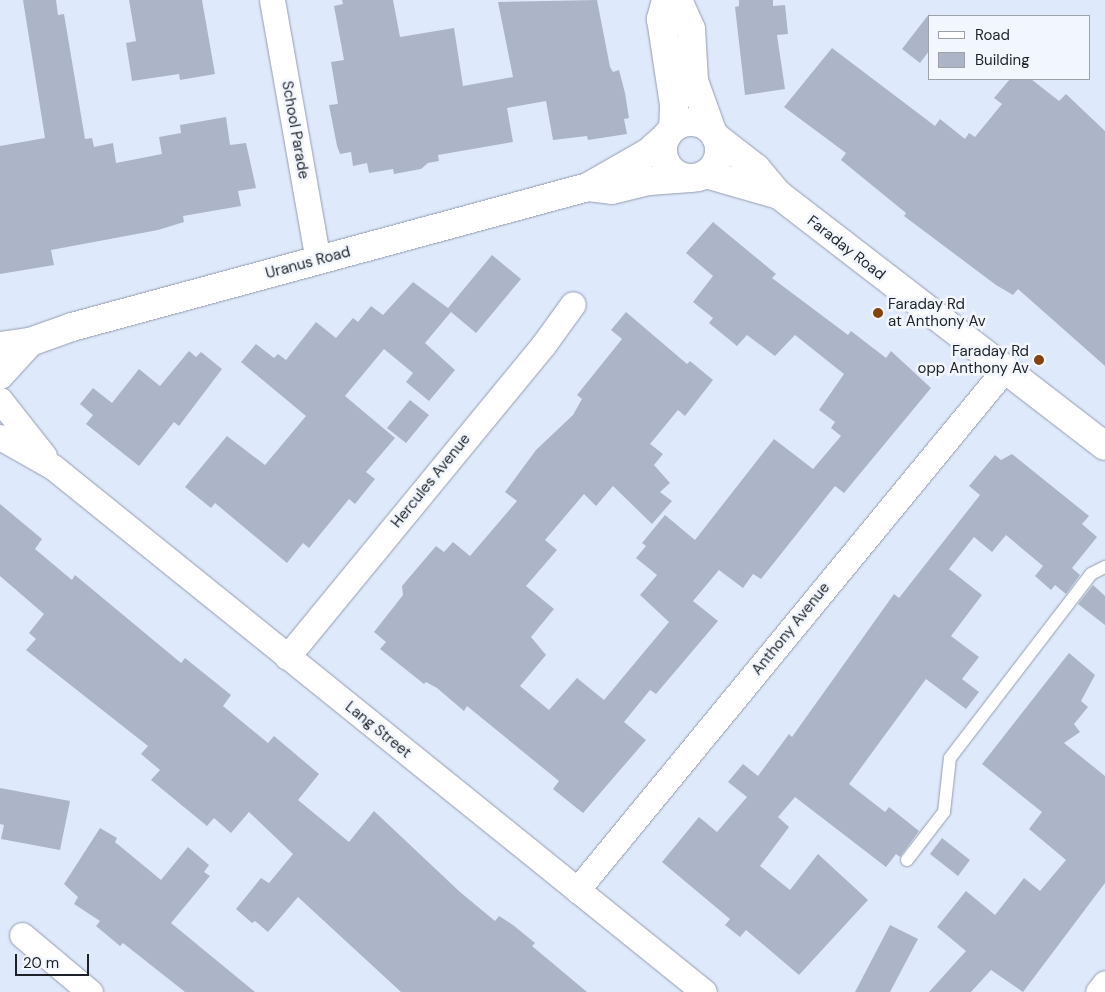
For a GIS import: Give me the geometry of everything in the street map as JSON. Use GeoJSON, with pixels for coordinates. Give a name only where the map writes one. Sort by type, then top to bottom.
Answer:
{"type":"FeatureCollection","features":[{"type":"Feature","properties":{"kind":"main road"},"geometry":{"type":"LineString","coordinates":[[666,0],[661,19],[674,105],[670,132],[664,145],[667,163],[673,171],[698,176],[720,154],[694,81],[691,29],[678,0]]}},
{"type":"Feature","properties":{"kind":"main road"},"geometry":{"type":"LineString","coordinates":[[670,132],[690,122],[714,134]]}},
{"type":"Feature","properties":{"kind":"main road","name":"Uranus Road"},"geometry":{"type":"LineString","coordinates":[[0,346],[30,342],[72,327],[588,187],[649,152],[670,132]]}},
{"type":"Feature","properties":{"kind":"main road","name":"Faraday Road"},"geometry":{"type":"LineString","coordinates":[[714,134],[756,168],[778,196],[1105,446]]}},
{"type":"Feature","properties":{"kind":"main road","name":"Uranus Road"},"geometry":{"type":"LineString","coordinates":[[588,187],[612,190],[649,181],[698,176]]}},
{"type":"Feature","properties":{"kind":"main road","name":"Faraday Road"},"geometry":{"type":"LineString","coordinates":[[698,176],[778,196]]}},
{"type":"Feature","properties":{"kind":"main road","name":"Uranus Road"},"geometry":{"type":"LineString","coordinates":[[0,375],[30,342]]}},
{"type":"Feature","properties":{"kind":"street","name":"School Parade"},"geometry":{"type":"LineString","coordinates":[[272,0],[318,260]]}},
{"type":"Feature","properties":{"kind":"street","name":"Hercules Avenue"},"geometry":{"type":"LineString","coordinates":[[287,657],[544,344],[573,304]]}},
{"type":"Feature","properties":{"kind":"street","name":"Anthony Avenue"},"geometry":{"type":"LineString","coordinates":[[577,890],[1005,368]]}},
{"type":"Feature","properties":{"kind":"street","name":"Lang Street"},"geometry":{"type":"LineString","coordinates":[[0,400],[53,467]]}},
{"type":"Feature","properties":{"kind":"street","name":"Lang Street"},"geometry":{"type":"LineString","coordinates":[[0,437],[53,467],[704,992]]}},
{"type":"Feature","properties":{"kind":"street"},"geometry":{"type":"LineString","coordinates":[[22,935],[90,992]]}},
{"type":"Feature","properties":{"kind":"street"},"geometry":{"type":"LineString","coordinates":[[1098,992],[1105,983]]}},
{"type":"Feature","properties":{"kind":"lane"},"geometry":{"type":"LineString","coordinates":[[907,860],[944,812],[950,758],[1091,574],[1105,567]]}},
{"type":"Feature","properties":{"kind":"building"},"geometry":{"type":"Polygon","coordinates":[[[23,0],[56,0],[58,15],[64,14],[85,139],[92,138],[94,147],[113,143],[116,163],[162,154],[159,137],[181,133],[180,125],[226,117],[230,145],[246,143],[256,188],[238,191],[241,206],[183,216],[184,222],[158,230],[51,250],[54,265],[0,274],[0,146],[45,138],[23,0]]]}},
{"type":"Feature","properties":{"kind":"building"},"geometry":{"type":"Polygon","coordinates":[[[129,0],[202,0],[215,74],[180,80],[179,74],[132,81],[126,43],[136,41],[129,0]]]}},
{"type":"Feature","properties":{"kind":"building"},"geometry":{"type":"Polygon","coordinates":[[[342,0],[393,0],[400,37],[454,28],[463,86],[513,77],[498,2],[597,0],[610,67],[613,72],[619,70],[625,93],[629,118],[624,119],[627,134],[588,140],[587,136],[553,140],[546,101],[507,108],[513,142],[438,155],[439,161],[428,163],[421,169],[394,174],[393,169],[369,173],[367,163],[353,166],[351,152],[340,154],[329,105],[338,104],[331,62],[344,60],[334,6],[343,4],[342,0]]]}},
{"type":"Feature","properties":{"kind":"building"},"geometry":{"type":"Polygon","coordinates":[[[739,0],[773,0],[773,6],[785,5],[788,34],[777,35],[785,89],[745,95],[735,7],[739,6],[739,0]]]}},
{"type":"Feature","properties":{"kind":"building"},"geometry":{"type":"Polygon","coordinates":[[[928,15],[928,52],[920,63],[902,49],[928,15]]]}},
{"type":"Feature","properties":{"kind":"building"},"geometry":{"type":"Polygon","coordinates":[[[832,48],[935,126],[940,119],[965,139],[969,133],[975,137],[1002,104],[994,98],[1009,80],[1032,80],[1059,101],[1066,94],[1105,131],[1105,366],[1018,289],[1013,295],[996,285],[904,216],[906,213],[841,160],[846,153],[784,107],[832,48]]]}},
{"type":"Feature","properties":{"kind":"building"},"geometry":{"type":"Polygon","coordinates":[[[713,222],[776,274],[772,278],[848,335],[851,331],[886,358],[891,351],[931,388],[844,493],[835,486],[761,579],[753,574],[743,588],[719,570],[693,601],[718,621],[656,694],[650,690],[624,722],[646,740],[583,813],[553,789],[559,781],[467,706],[464,711],[437,688],[426,682],[424,684],[380,649],[386,642],[374,632],[403,595],[402,586],[436,546],[444,552],[453,542],[470,556],[517,501],[505,492],[536,450],[573,415],[582,399],[577,395],[622,339],[611,330],[626,312],[687,364],[690,361],[713,380],[685,416],[678,410],[650,444],[663,454],[654,465],[670,483],[660,492],[672,501],[652,524],[613,486],[596,506],[584,494],[545,540],[557,550],[526,586],[554,609],[531,637],[546,655],[520,686],[549,710],[577,678],[604,700],[669,622],[640,595],[657,575],[636,558],[646,546],[642,543],[665,515],[695,540],[774,439],[813,469],[841,436],[831,428],[835,422],[819,410],[844,374],[795,335],[775,356],[747,335],[737,346],[709,323],[713,318],[693,302],[713,276],[686,253],[713,222]]]}},
{"type":"Feature","properties":{"kind":"building"},"geometry":{"type":"Polygon","coordinates":[[[492,255],[521,279],[476,333],[451,312],[425,343],[455,370],[429,401],[406,382],[413,373],[384,349],[345,396],[395,438],[366,472],[375,479],[355,504],[349,499],[309,548],[303,543],[287,563],[215,503],[211,508],[185,487],[227,436],[265,465],[306,416],[241,362],[256,344],[274,358],[278,354],[286,360],[316,322],[336,338],[353,318],[358,322],[371,306],[383,315],[413,282],[448,308],[492,255]]]}},
{"type":"Feature","properties":{"kind":"building"},"geometry":{"type":"Polygon","coordinates":[[[189,351],[196,357],[201,352],[222,369],[179,426],[174,422],[139,466],[86,424],[93,415],[80,404],[93,388],[112,403],[139,369],[160,386],[189,351]]]}},
{"type":"Feature","properties":{"kind":"building"},"geometry":{"type":"Polygon","coordinates":[[[410,400],[429,415],[406,443],[387,428],[410,400]]]}},
{"type":"Feature","properties":{"kind":"building"},"geometry":{"type":"Polygon","coordinates":[[[1012,454],[1089,516],[1082,524],[1097,537],[1072,568],[1080,575],[1066,594],[1055,585],[1051,590],[1035,576],[1043,566],[1006,535],[992,552],[974,537],[949,569],[982,595],[951,636],[979,657],[962,679],[979,692],[966,709],[926,679],[849,784],[885,812],[889,807],[919,831],[900,857],[896,854],[886,867],[795,797],[778,817],[789,827],[760,866],[790,890],[818,854],[868,900],[799,975],[746,930],[740,937],[725,925],[730,919],[662,862],[699,817],[717,832],[747,797],[728,782],[743,764],[758,776],[789,734],[792,737],[894,594],[899,598],[980,495],[969,486],[995,455],[1001,460],[1012,454]]]}},
{"type":"Feature","properties":{"kind":"building"},"geometry":{"type":"Polygon","coordinates":[[[0,504],[42,539],[35,549],[72,580],[75,575],[181,663],[185,658],[231,695],[223,706],[268,743],[274,736],[319,774],[298,800],[349,842],[374,811],[460,892],[495,921],[499,916],[513,925],[535,943],[532,946],[587,992],[401,992],[298,897],[268,932],[255,921],[252,923],[236,909],[261,878],[269,883],[293,854],[249,812],[231,833],[214,818],[207,826],[151,780],[160,770],[141,754],[148,746],[26,650],[36,639],[29,633],[44,614],[0,576],[0,504]]]}},
{"type":"Feature","properties":{"kind":"building"},"geometry":{"type":"Polygon","coordinates":[[[1093,585],[1105,596],[1105,625],[1078,604],[1093,585]]]}},
{"type":"Feature","properties":{"kind":"building"},"geometry":{"type":"Polygon","coordinates":[[[1069,653],[1095,675],[1081,701],[1088,707],[1074,724],[1080,732],[1064,743],[1105,776],[1105,883],[1023,992],[991,970],[971,992],[929,992],[966,951],[937,927],[966,891],[995,915],[1024,878],[1040,891],[1066,860],[1029,829],[1042,812],[982,764],[1069,653]]]}},
{"type":"Feature","properties":{"kind":"building"},"geometry":{"type":"Polygon","coordinates":[[[0,788],[70,801],[60,850],[1,839],[4,825],[0,824],[0,788]]]}},
{"type":"Feature","properties":{"kind":"building"},"geometry":{"type":"Polygon","coordinates":[[[100,828],[117,838],[115,842],[161,880],[188,847],[209,865],[204,872],[210,876],[171,923],[255,992],[185,992],[123,943],[120,946],[96,926],[100,921],[74,904],[78,897],[64,884],[100,828]]]}},
{"type":"Feature","properties":{"kind":"building"},"geometry":{"type":"Polygon","coordinates":[[[942,838],[970,860],[958,876],[930,854],[942,838]]]}},
{"type":"Feature","properties":{"kind":"building"},"geometry":{"type":"Polygon","coordinates":[[[890,925],[918,939],[890,992],[855,992],[890,925]]]}},
{"type":"Feature","properties":{"kind":"place","name":"Faraday Rd at Anthony Av"},"geometry":{"type":"Point","coordinates":[878,313]}},
{"type":"Feature","properties":{"kind":"place","name":"Faraday Rd opp Anthony Av"},"geometry":{"type":"Point","coordinates":[1039,360]}}]}
